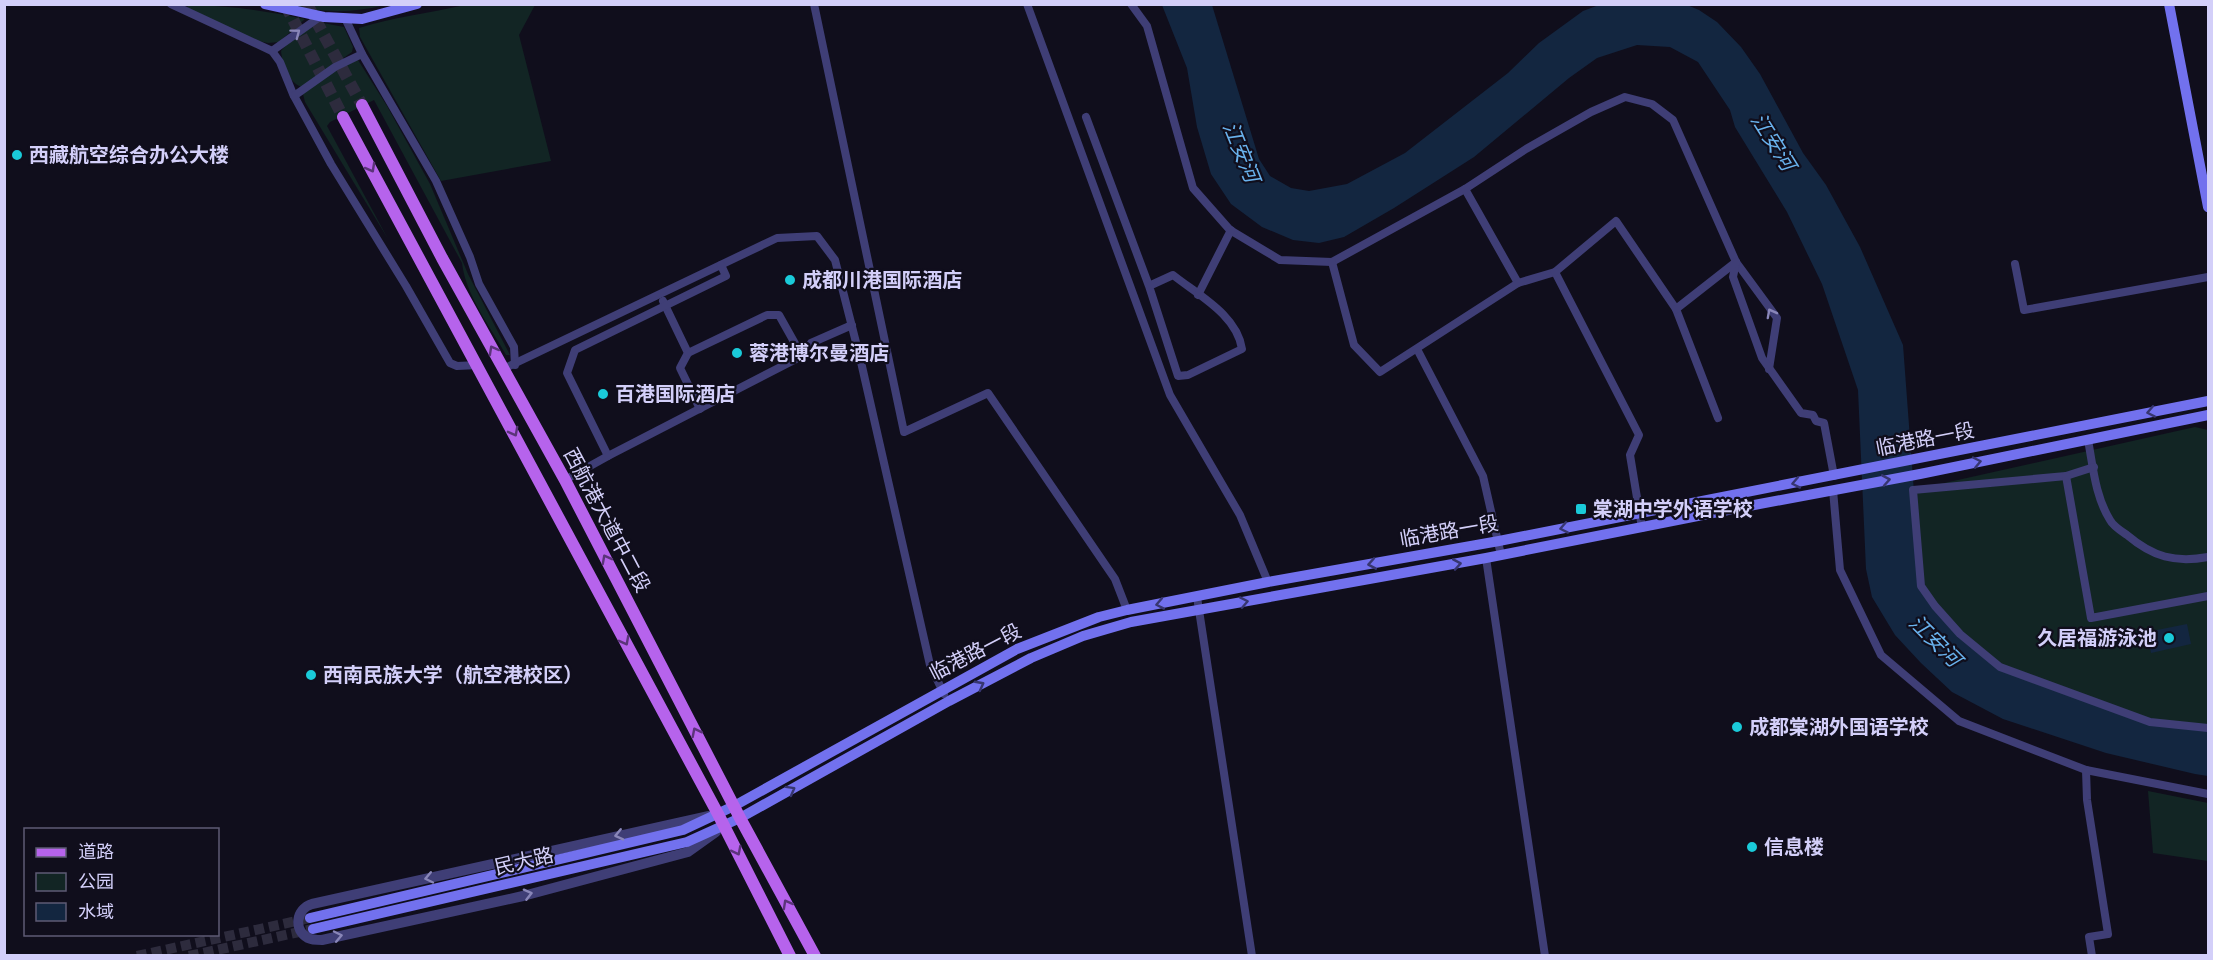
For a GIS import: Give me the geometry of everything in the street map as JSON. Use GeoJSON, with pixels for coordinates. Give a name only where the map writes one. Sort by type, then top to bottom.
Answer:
{"type":"FeatureCollection","features":[{"type":"Feature","properties":{"kind":"main road"},"geometry":{"type":"LineString","coordinates":[[265,4],[321,16],[362,19],[417,4]]}},
{"type":"Feature","properties":{"kind":"main road"},"geometry":{"type":"LineString","coordinates":[[2169,4],[2208,207]]}},
{"type":"Feature","properties":{"kind":"main road","name":"西航港大道中二段"},"geometry":{"type":"LineString","coordinates":[[362,105],[509,367],[740,818],[815,956]]}},
{"type":"Feature","properties":{"kind":"main road"},"geometry":{"type":"LineString","coordinates":[[343,117],[718,814],[790,956]]}},
{"type":"Feature","properties":{"kind":"main road","name":"临港路一段"},"geometry":{"type":"LineString","coordinates":[[734,806],[941,689],[1017,649],[1056,633],[1126,610],[1498,541],[2208,401]]}},
{"type":"Feature","properties":{"kind":"main road","name":"临港路一段"},"geometry":{"type":"LineString","coordinates":[[740,818],[949,701],[1031,658],[1083,636],[1131,622],[1486,558],[1920,474],[2208,415]]}},
{"type":"Feature","properties":{"kind":"main road","name":"民大路"},"geometry":{"type":"LineString","coordinates":[[734,806],[683,830],[311,924],[687,842],[740,818]]}},
{"type":"Feature","properties":{"kind":"street"},"geometry":{"type":"LineString","coordinates":[[171,4],[272,51],[280,62],[294,96],[331,164],[450,363],[457,366],[478,365]]}},
{"type":"Feature","properties":{"kind":"street"},"geometry":{"type":"LineString","coordinates":[[814,4],[904,432],[988,393],[1115,579],[1126,610]]}},
{"type":"Feature","properties":{"kind":"street"},"geometry":{"type":"LineString","coordinates":[[1028,4],[1170,395],[1240,515],[1268,582]]}},
{"type":"Feature","properties":{"kind":"street"},"geometry":{"type":"LineString","coordinates":[[1131,4],[1147,26],[1193,188],[1231,230],[1280,260],[1332,262],[1465,189],[1526,149],[1591,112],[1625,97],[1652,104],[1673,120],[1736,262],[1777,318],[1769,369]]}},
{"type":"Feature","properties":{"kind":"street"},"geometry":{"type":"LineString","coordinates":[[272,51],[321,16]]}},
{"type":"Feature","properties":{"kind":"street"},"geometry":{"type":"LineString","coordinates":[[345,18],[362,54],[436,181],[470,256],[479,284],[514,347],[509,367]]}},
{"type":"Feature","properties":{"kind":"street"},"geometry":{"type":"LineString","coordinates":[[294,96],[335,67],[362,54]]}},
{"type":"Feature","properties":{"kind":"street"},"geometry":{"type":"LineString","coordinates":[[1086,117],[1149,286],[1178,376],[1188,375],[1242,349],[1240,336],[1222,313],[1173,275],[1149,286]]}},
{"type":"Feature","properties":{"kind":"street"},"geometry":{"type":"LineString","coordinates":[[1465,189],[1518,283]]}},
{"type":"Feature","properties":{"kind":"street"},"geometry":{"type":"LineString","coordinates":[[1332,262],[1354,345],[1380,372],[1518,283],[1555,272],[1616,221],[1676,309],[1718,418]]}},
{"type":"Feature","properties":{"kind":"street"},"geometry":{"type":"LineString","coordinates":[[1198,295],[1231,230]]}},
{"type":"Feature","properties":{"kind":"street"},"geometry":{"type":"LineString","coordinates":[[509,367],[777,238],[817,236],[835,260],[930,665],[949,701]]}},
{"type":"Feature","properties":{"kind":"street"},"geometry":{"type":"LineString","coordinates":[[1676,309],[1736,262]]}},
{"type":"Feature","properties":{"kind":"street"},"geometry":{"type":"LineString","coordinates":[[1736,262],[1733,278],[1762,358],[1802,413],[1813,415],[1816,421],[1824,423],[1834,476]]}},
{"type":"Feature","properties":{"kind":"street"},"geometry":{"type":"LineString","coordinates":[[2015,264],[2024,310],[2208,278]]}},
{"type":"Feature","properties":{"kind":"street"},"geometry":{"type":"LineString","coordinates":[[608,456],[567,373],[575,350],[726,276],[721,265]]}},
{"type":"Feature","properties":{"kind":"street"},"geometry":{"type":"LineString","coordinates":[[1555,272],[1639,435],[1630,455],[1642,528]]}},
{"type":"Feature","properties":{"kind":"street"},"geometry":{"type":"LineString","coordinates":[[659,294],[687,353]]}},
{"type":"Feature","properties":{"kind":"street"},"geometry":{"type":"LineString","coordinates":[[700,409],[680,368],[687,353],[767,315],[779,315],[802,356]]}},
{"type":"Feature","properties":{"kind":"street"},"geometry":{"type":"LineString","coordinates":[[565,480],[802,356],[811,343],[852,326]]}},
{"type":"Feature","properties":{"kind":"street"},"geometry":{"type":"LineString","coordinates":[[1417,349],[1483,476],[1501,555]]}},
{"type":"Feature","properties":{"kind":"street"},"geometry":{"type":"LineString","coordinates":[[2088,440],[2097,491],[2110,522],[2144,549],[2166,558],[2190,560],[2208,556]]}},
{"type":"Feature","properties":{"kind":"street"},"geometry":{"type":"LineString","coordinates":[[2094,467],[2066,476],[1913,490],[1921,586],[1960,634],[2000,667],[2150,722],[2208,728]]}},
{"type":"Feature","properties":{"kind":"street"},"geometry":{"type":"LineString","coordinates":[[2066,476],[2091,618],[2208,596]]}},
{"type":"Feature","properties":{"kind":"street"},"geometry":{"type":"LineString","coordinates":[[1833,490],[1840,570],[1881,655],[1959,721],[2086,770],[2208,795]]}},
{"type":"Feature","properties":{"kind":"street"},"geometry":{"type":"LineString","coordinates":[[1486,558],[1545,956]]}},
{"type":"Feature","properties":{"kind":"street"},"geometry":{"type":"LineString","coordinates":[[1197,597],[1252,956]]}},
{"type":"Feature","properties":{"kind":"street"},"geometry":{"type":"LineString","coordinates":[[2086,770],[2087,800],[2108,934],[2089,937],[2092,956]]}},
{"type":"Feature","properties":{"kind":"street"},"geometry":{"type":"LineString","coordinates":[[718,814],[312,904],[300,911],[299,923],[304,935],[309,939],[322,940],[512,898],[687,852],[724,826]]}},
{"type":"Feature","properties":{"kind":"green space"},"geometry":{"type":"Polygon","coordinates":[[[187,5],[246,9],[305,19],[279,42],[268,43],[253,40],[188,8],[187,5]]]}},
{"type":"Feature","properties":{"kind":"green space"},"geometry":{"type":"Polygon","coordinates":[[[284,5],[385,5],[360,10],[334,11],[284,5]]]}},
{"type":"Feature","properties":{"kind":"green space"},"geometry":{"type":"Polygon","coordinates":[[[465,5],[535,5],[519,35],[551,161],[441,181],[360,37],[359,28],[372,24],[465,5]]]}},
{"type":"Feature","properties":{"kind":"green space"},"geometry":{"type":"Polygon","coordinates":[[[323,23],[344,27],[353,47],[352,52],[302,87],[293,82],[290,77],[281,51],[300,33],[323,23]]]}},
{"type":"Feature","properties":{"kind":"green space"},"geometry":{"type":"Polygon","coordinates":[[[358,60],[387,106],[430,184],[468,274],[510,355],[506,355],[479,310],[468,287],[462,263],[374,100],[330,122],[327,126],[388,239],[305,102],[303,94],[335,69],[358,60]]]}},
{"type":"Feature","properties":{"kind":"green space"},"geometry":{"type":"Polygon","coordinates":[[[2195,427],[2208,430],[2208,728],[2150,722],[2000,667],[1960,634],[1921,586],[1913,490],[2195,427]]]}},
{"type":"Feature","properties":{"kind":"green space"},"geometry":{"type":"Polygon","coordinates":[[[2148,791],[2208,803],[2208,861],[2153,853],[2148,791]]]}},
{"type":"Feature","properties":{"kind":"water","name":"江安河"},"geometry":{"type":"Polygon","coordinates":[[[1162,5],[1212,5],[1259,159],[1270,176],[1291,188],[1309,191],[1347,184],[1405,153],[1508,73],[1539,43],[1583,11],[1599,5],[1687,5],[1717,22],[1741,47],[1760,74],[1803,153],[1826,185],[1860,247],[1903,345],[1921,586],[1935,606],[2000,667],[2150,722],[2208,728],[2208,776],[2106,753],[2003,719],[1952,692],[1895,635],[1872,597],[1866,569],[1858,390],[1822,284],[1787,212],[1735,127],[1730,110],[1698,62],[1670,47],[1637,45],[1597,58],[1569,78],[1474,157],[1344,237],[1319,243],[1293,240],[1262,227],[1231,204],[1211,174],[1197,127],[1187,68],[1162,5]]]}},
{"type":"Feature","properties":{"kind":"water","name":"久居福游泳池"},"geometry":{"type":"Polygon","coordinates":[[[2187,624],[2191,644],[2151,653],[2147,632],[2187,624]]]}},
{"type":"Feature","properties":{"kind":"tunnel"},"geometry":{"type":"LineString","coordinates":[[285,4],[343,117]]}},
{"type":"Feature","properties":{"kind":"tunnel"},"geometry":{"type":"LineString","coordinates":[[307,4],[362,105]]}},
{"type":"Feature","properties":{"kind":"tunnel"},"geometry":{"type":"LineString","coordinates":[[137,956],[310,918]]}},
{"type":"Feature","properties":{"kind":"tunnel"},"geometry":{"type":"LineString","coordinates":[[189,956],[313,929]]}},
{"type":"Feature","properties":{"kind":"place","name":"西藏航空综合办公大楼"},"geometry":{"type":"Point","coordinates":[17,155]}},
{"type":"Feature","properties":{"kind":"place","name":"成都川港国际酒店"},"geometry":{"type":"Point","coordinates":[790,280]}},
{"type":"Feature","properties":{"kind":"place","name":"蓉港博尔曼酒店"},"geometry":{"type":"Point","coordinates":[737,353]}},
{"type":"Feature","properties":{"kind":"place","name":"百港国际酒店"},"geometry":{"type":"Point","coordinates":[603,394]}},
{"type":"Feature","properties":{"kind":"place","name":"棠湖中学外语学校"},"geometry":{"type":"Point","coordinates":[1581,509]}},
{"type":"Feature","properties":{"kind":"place","name":"久居福游泳池"},"geometry":{"type":"Point","coordinates":[2169,638]}},
{"type":"Feature","properties":{"kind":"place","name":"西南民族大学（航空港校区）"},"geometry":{"type":"Point","coordinates":[311,675]}},
{"type":"Feature","properties":{"kind":"place","name":"成都棠湖外国语学校"},"geometry":{"type":"Point","coordinates":[1737,727]}},
{"type":"Feature","properties":{"kind":"place","name":"信息楼"},"geometry":{"type":"Point","coordinates":[1752,847]}}]}
